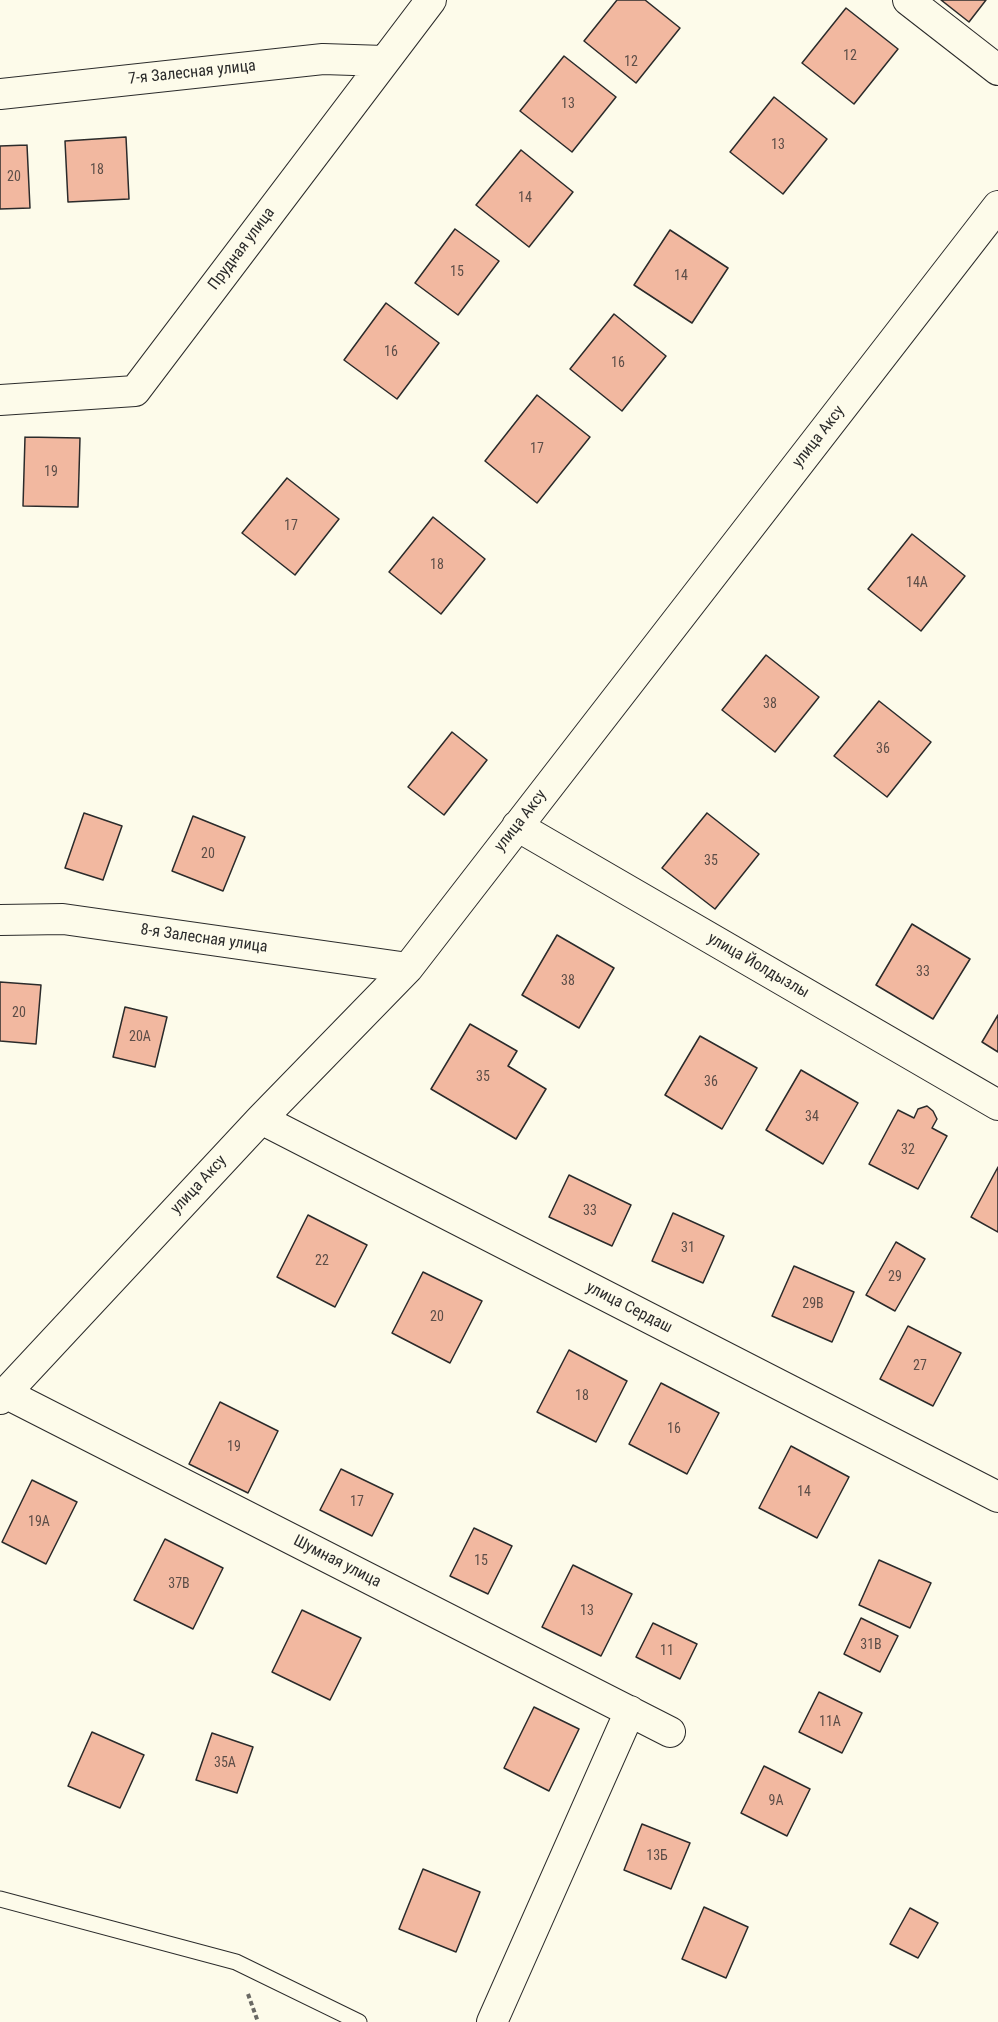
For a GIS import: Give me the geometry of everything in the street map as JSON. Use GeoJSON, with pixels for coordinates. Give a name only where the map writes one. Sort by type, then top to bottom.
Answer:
{"type":"FeatureCollection","features":[{"type":"Feature","properties":{"kind":"street","name":"Прудная улица"},"geometry":{"type":"LineString","coordinates":[[0,400],[135,391],[431,0]]}},
{"type":"Feature","properties":{"kind":"street"},"geometry":{"type":"LineString","coordinates":[[908,0],[998,70]]}},
{"type":"Feature","properties":{"kind":"street","name":"7-я Залесная улица"},"geometry":{"type":"LineString","coordinates":[[0,94],[323,59],[384,61]]}},
{"type":"Feature","properties":{"kind":"street","name":"улица Аксу"},"geometry":{"type":"LineString","coordinates":[[2,1394],[261,1119],[408,968],[998,206]]}},
{"type":"Feature","properties":{"kind":"street","name":"улица Йолдызлы"},"geometry":{"type":"LineString","coordinates":[[517,826],[998,1105]]}},
{"type":"Feature","properties":{"kind":"street","name":"8-я Залесная улица"},"geometry":{"type":"LineString","coordinates":[[0,920],[63,919],[408,968]]}},
{"type":"Feature","properties":{"kind":"street","name":"улица Сердаш"},"geometry":{"type":"LineString","coordinates":[[261,1119],[998,1497]]}},
{"type":"Feature","properties":{"kind":"street","name":"Шумная улица"},"geometry":{"type":"LineString","coordinates":[[2,1394],[670,1732]]}},
{"type":"Feature","properties":{"kind":"street"},"geometry":{"type":"LineString","coordinates":[[492,2022],[630,1712]]}},
{"type":"Feature","properties":{"kind":"lane"},"geometry":{"type":"LineString","coordinates":[[0,1899],[236,1962],[359,2022]]}},
{"type":"Feature","properties":{"kind":"building"},"geometry":{"type":"Polygon","coordinates":[[[617,0],[645,0],[680,28],[636,83],[584,41],[617,0]]]}},
{"type":"Feature","properties":{"kind":"building"},"geometry":{"type":"Polygon","coordinates":[[[941,0],[986,0],[969,22],[941,0]]]}},
{"type":"Feature","properties":{"kind":"building"},"geometry":{"type":"Polygon","coordinates":[[[846,8],[898,49],[854,104],[802,63],[846,8]]]}},
{"type":"Feature","properties":{"kind":"building"},"geometry":{"type":"Polygon","coordinates":[[[564,56],[616,97],[572,152],[520,111],[564,56]]]}},
{"type":"Feature","properties":{"kind":"building"},"geometry":{"type":"Polygon","coordinates":[[[774,97],[827,139],[783,194],[730,152],[774,97]]]}},
{"type":"Feature","properties":{"kind":"building"},"geometry":{"type":"Polygon","coordinates":[[[126,137],[129,199],[68,202],[65,141],[126,137]]]}},
{"type":"Feature","properties":{"kind":"building"},"geometry":{"type":"Polygon","coordinates":[[[27,145],[30,208],[0,209],[0,146],[27,145]]]}},
{"type":"Feature","properties":{"kind":"building"},"geometry":{"type":"Polygon","coordinates":[[[521,150],[573,192],[529,247],[476,205],[521,150]]]}},
{"type":"Feature","properties":{"kind":"building"},"geometry":{"type":"Polygon","coordinates":[[[455,229],[499,261],[458,315],[415,283],[455,229]]]}},
{"type":"Feature","properties":{"kind":"building"},"geometry":{"type":"Polygon","coordinates":[[[670,230],[728,268],[692,323],[634,285],[670,230]]]}},
{"type":"Feature","properties":{"kind":"building"},"geometry":{"type":"Polygon","coordinates":[[[386,303],[439,343],[397,399],[344,360],[386,303]]]}},
{"type":"Feature","properties":{"kind":"building"},"geometry":{"type":"Polygon","coordinates":[[[614,314],[666,356],[622,411],[570,369],[614,314]]]}},
{"type":"Feature","properties":{"kind":"building"},"geometry":{"type":"Polygon","coordinates":[[[537,395],[590,437],[537,503],[485,461],[537,395]]]}},
{"type":"Feature","properties":{"kind":"building"},"geometry":{"type":"Polygon","coordinates":[[[25,437],[80,438],[78,507],[23,506],[25,437]]]}},
{"type":"Feature","properties":{"kind":"building"},"geometry":{"type":"Polygon","coordinates":[[[287,478],[339,519],[295,575],[242,533],[287,478]]]}},
{"type":"Feature","properties":{"kind":"building"},"geometry":{"type":"Polygon","coordinates":[[[433,517],[485,559],[441,614],[389,572],[433,517]]]}},
{"type":"Feature","properties":{"kind":"building"},"geometry":{"type":"Polygon","coordinates":[[[912,534],[965,576],[921,631],[868,589],[912,534]]]}},
{"type":"Feature","properties":{"kind":"building"},"geometry":{"type":"Polygon","coordinates":[[[766,655],[819,697],[775,752],[722,710],[766,655]]]}},
{"type":"Feature","properties":{"kind":"building"},"geometry":{"type":"Polygon","coordinates":[[[879,701],[931,742],[887,797],[834,756],[879,701]]]}},
{"type":"Feature","properties":{"kind":"building"},"geometry":{"type":"Polygon","coordinates":[[[452,732],[487,760],[444,815],[408,787],[452,732]]]}},
{"type":"Feature","properties":{"kind":"building"},"geometry":{"type":"Polygon","coordinates":[[[84,813],[122,826],[103,880],[65,868],[84,813]]]}},
{"type":"Feature","properties":{"kind":"building"},"geometry":{"type":"Polygon","coordinates":[[[707,813],[759,854],[715,909],[662,868],[707,813]]]}},
{"type":"Feature","properties":{"kind":"building"},"geometry":{"type":"Polygon","coordinates":[[[193,816],[245,837],[223,891],[172,871],[193,816]]]}},
{"type":"Feature","properties":{"kind":"building"},"geometry":{"type":"Polygon","coordinates":[[[912,924],[970,959],[933,1019],[876,985],[912,924]]]}},
{"type":"Feature","properties":{"kind":"building"},"geometry":{"type":"Polygon","coordinates":[[[557,935],[614,968],[579,1028],[522,995],[557,935]]]}},
{"type":"Feature","properties":{"kind":"building"},"geometry":{"type":"Polygon","coordinates":[[[0,982],[41,985],[36,1044],[0,1041],[0,982]]]}},
{"type":"Feature","properties":{"kind":"building"},"geometry":{"type":"Polygon","coordinates":[[[125,1007],[167,1017],[155,1067],[113,1057],[125,1007]]]}},
{"type":"Feature","properties":{"kind":"building"},"geometry":{"type":"Polygon","coordinates":[[[998,1015],[998,1052],[982,1042],[998,1015]]]}},
{"type":"Feature","properties":{"kind":"building"},"geometry":{"type":"Polygon","coordinates":[[[470,1024],[517,1051],[508,1066],[546,1089],[516,1139],[431,1089],[470,1024]]]}},
{"type":"Feature","properties":{"kind":"building"},"geometry":{"type":"Polygon","coordinates":[[[700,1036],[757,1068],[722,1129],[665,1095],[700,1036]]]}},
{"type":"Feature","properties":{"kind":"building"},"geometry":{"type":"Polygon","coordinates":[[[801,1070],[858,1103],[823,1164],[766,1130],[801,1070]]]}},
{"type":"Feature","properties":{"kind":"building"},"geometry":{"type":"Polygon","coordinates":[[[927,1106],[937,1119],[932,1128],[947,1136],[918,1189],[869,1164],[898,1110],[914,1118],[918,1109],[927,1106]]]}},
{"type":"Feature","properties":{"kind":"building"},"geometry":{"type":"Polygon","coordinates":[[[998,1167],[998,1232],[971,1217],[998,1167]]]}},
{"type":"Feature","properties":{"kind":"building"},"geometry":{"type":"Polygon","coordinates":[[[569,1175],[631,1205],[612,1246],[549,1217],[569,1175]]]}},
{"type":"Feature","properties":{"kind":"building"},"geometry":{"type":"Polygon","coordinates":[[[673,1213],[724,1236],[703,1283],[652,1261],[673,1213]]]}},
{"type":"Feature","properties":{"kind":"building"},"geometry":{"type":"Polygon","coordinates":[[[308,1215],[367,1245],[335,1307],[277,1277],[308,1215]]]}},
{"type":"Feature","properties":{"kind":"building"},"geometry":{"type":"Polygon","coordinates":[[[896,1242],[925,1259],[895,1311],[866,1295],[896,1242]]]}},
{"type":"Feature","properties":{"kind":"building"},"geometry":{"type":"Polygon","coordinates":[[[794,1266],[854,1292],[832,1342],[772,1316],[794,1266]]]}},
{"type":"Feature","properties":{"kind":"building"},"geometry":{"type":"Polygon","coordinates":[[[423,1272],[482,1301],[450,1363],[392,1333],[423,1272]]]}},
{"type":"Feature","properties":{"kind":"building"},"geometry":{"type":"Polygon","coordinates":[[[908,1326],[961,1353],[933,1406],[880,1379],[908,1326]]]}},
{"type":"Feature","properties":{"kind":"building"},"geometry":{"type":"Polygon","coordinates":[[[569,1350],[627,1381],[596,1442],[537,1412],[569,1350]]]}},
{"type":"Feature","properties":{"kind":"building"},"geometry":{"type":"Polygon","coordinates":[[[661,1383],[719,1413],[687,1474],[629,1444],[661,1383]]]}},
{"type":"Feature","properties":{"kind":"building"},"geometry":{"type":"Polygon","coordinates":[[[220,1402],[278,1431],[248,1493],[189,1464],[220,1402]]]}},
{"type":"Feature","properties":{"kind":"building"},"geometry":{"type":"Polygon","coordinates":[[[791,1446],[849,1477],[817,1538],[759,1508],[791,1446]]]}},
{"type":"Feature","properties":{"kind":"building"},"geometry":{"type":"Polygon","coordinates":[[[341,1469],[393,1494],[372,1536],[320,1510],[341,1469]]]}},
{"type":"Feature","properties":{"kind":"building"},"geometry":{"type":"Polygon","coordinates":[[[32,1480],[77,1502],[46,1564],[2,1542],[32,1480]]]}},
{"type":"Feature","properties":{"kind":"building"},"geometry":{"type":"Polygon","coordinates":[[[474,1528],[512,1546],[488,1594],[450,1576],[474,1528]]]}},
{"type":"Feature","properties":{"kind":"building"},"geometry":{"type":"Polygon","coordinates":[[[165,1539],[223,1568],[193,1629],[134,1600],[165,1539]]]}},
{"type":"Feature","properties":{"kind":"building"},"geometry":{"type":"Polygon","coordinates":[[[879,1560],[931,1583],[910,1628],[859,1605],[879,1560]]]}},
{"type":"Feature","properties":{"kind":"building"},"geometry":{"type":"Polygon","coordinates":[[[573,1565],[632,1594],[601,1656],[542,1627],[573,1565]]]}},
{"type":"Feature","properties":{"kind":"building"},"geometry":{"type":"Polygon","coordinates":[[[302,1610],[361,1638],[330,1700],[272,1672],[302,1610]]]}},
{"type":"Feature","properties":{"kind":"building"},"geometry":{"type":"Polygon","coordinates":[[[861,1618],[898,1636],[880,1672],[844,1654],[861,1618]]]}},
{"type":"Feature","properties":{"kind":"building"},"geometry":{"type":"Polygon","coordinates":[[[653,1623],[697,1644],[680,1679],[636,1657],[653,1623]]]}},
{"type":"Feature","properties":{"kind":"building"},"geometry":{"type":"Polygon","coordinates":[[[819,1692],[862,1713],[842,1753],[799,1732],[819,1692]]]}},
{"type":"Feature","properties":{"kind":"building"},"geometry":{"type":"Polygon","coordinates":[[[534,1707],[579,1729],[549,1791],[504,1768],[534,1707]]]}},
{"type":"Feature","properties":{"kind":"building"},"geometry":{"type":"Polygon","coordinates":[[[92,1732],[144,1755],[120,1808],[68,1786],[92,1732]]]}},
{"type":"Feature","properties":{"kind":"building"},"geometry":{"type":"Polygon","coordinates":[[[212,1733],[253,1747],[237,1793],[196,1780],[212,1733]]]}},
{"type":"Feature","properties":{"kind":"building"},"geometry":{"type":"Polygon","coordinates":[[[764,1766],[810,1789],[787,1836],[741,1813],[764,1766]]]}},
{"type":"Feature","properties":{"kind":"building"},"geometry":{"type":"Polygon","coordinates":[[[642,1824],[690,1843],[671,1889],[624,1870],[642,1824]]]}},
{"type":"Feature","properties":{"kind":"building"},"geometry":{"type":"Polygon","coordinates":[[[423,1869],[480,1892],[456,1952],[399,1929],[423,1869]]]}},
{"type":"Feature","properties":{"kind":"building"},"geometry":{"type":"Polygon","coordinates":[[[704,1907],[748,1927],[726,1978],[682,1959],[704,1907]]]}},
{"type":"Feature","properties":{"kind":"building"},"geometry":{"type":"Polygon","coordinates":[[[910,1908],[938,1923],[918,1958],[890,1944],[910,1908]]]}}]}
